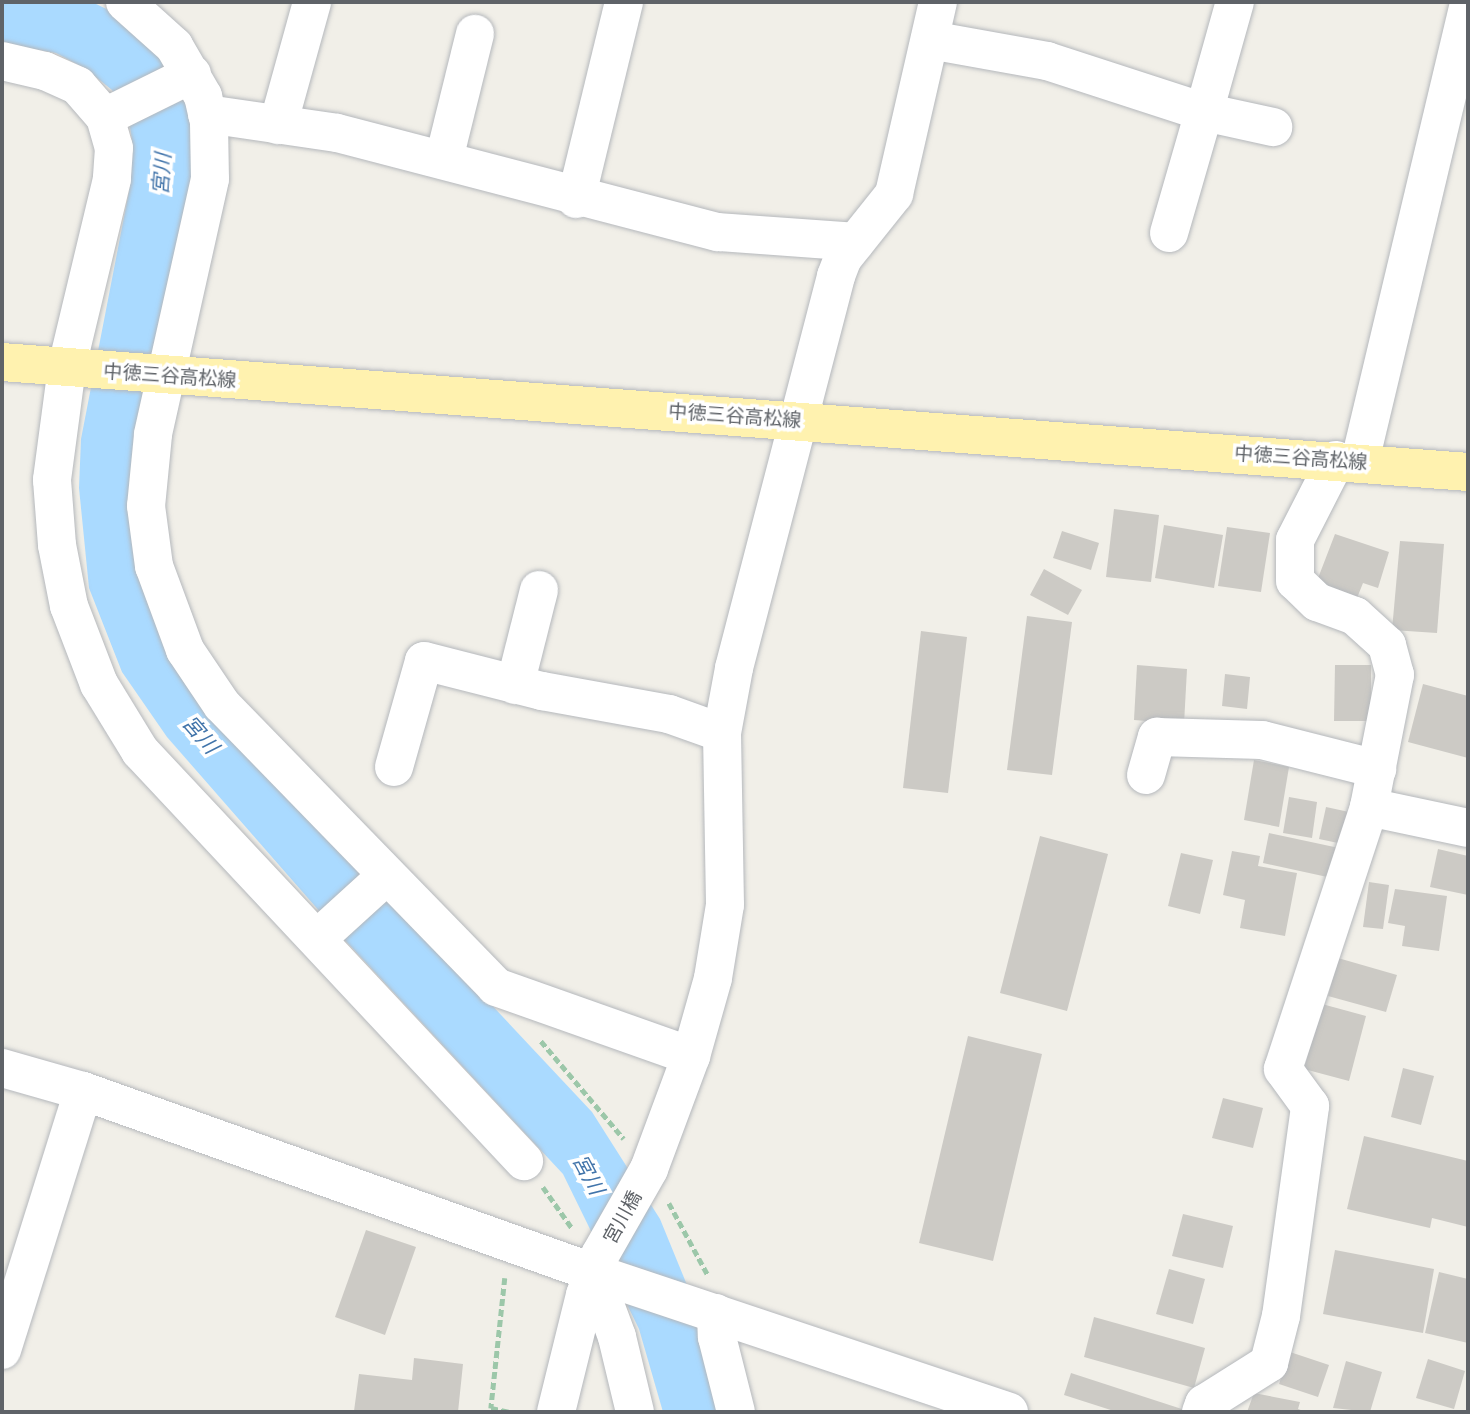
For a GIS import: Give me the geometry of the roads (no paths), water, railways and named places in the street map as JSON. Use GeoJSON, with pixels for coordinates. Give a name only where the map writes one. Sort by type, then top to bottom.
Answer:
{"type":"FeatureCollection","features":[{"type":"Feature","properties":{"kind":"main road","name":"中徳三谷高松線"},"geometry":{"type":"LineString","coordinates":[[2,362],[1468,472]]}},
{"type":"Feature","properties":{"kind":"street"},"geometry":{"type":"LineString","coordinates":[[125,2],[157,26],[188,75],[207,114],[210,179],[163,375],[148,465],[146,506],[154,566],[180,638],[222,705],[383,879],[496,987],[691,1056]]}},
{"type":"Feature","properties":{"kind":"street"},"geometry":{"type":"LineString","coordinates":[[278,125],[312,2]]}},
{"type":"Feature","properties":{"kind":"street"},"geometry":{"type":"LineString","coordinates":[[576,198],[624,2]]}},
{"type":"Feature","properties":{"kind":"street","name":"宮川橋"},"geometry":{"type":"LineString","coordinates":[[556,1412],[600,1268],[645,1172],[691,1056],[713,978],[725,905],[722,733],[750,597],[836,276],[856,242],[894,194],[938,2]]}},
{"type":"Feature","properties":{"kind":"street"},"geometry":{"type":"LineString","coordinates":[[1169,233],[1235,2]]}},
{"type":"Feature","properties":{"kind":"street"},"geometry":{"type":"LineString","coordinates":[[1201,1412],[1204,1404],[1269,1363],[1281,1316],[1310,1106],[1283,1069],[1369,807],[1395,675],[1387,645],[1355,616],[1317,602],[1295,581],[1295,540],[1348,461],[1468,6]]}},
{"type":"Feature","properties":{"kind":"street"},"geometry":{"type":"LineString","coordinates":[[444,159],[475,34]]}},
{"type":"Feature","properties":{"kind":"street"},"geometry":{"type":"LineString","coordinates":[[930,40],[1047,61],[1205,112],[1273,127]]}},
{"type":"Feature","properties":{"kind":"street"},"geometry":{"type":"LineString","coordinates":[[2,61],[64,78],[88,94],[109,115],[115,163],[53,457],[57,545],[69,606],[99,684],[141,751],[322,934],[524,1161]]}},
{"type":"Feature","properties":{"kind":"street"},"geometry":{"type":"LineString","coordinates":[[109,115],[188,75]]}},
{"type":"Feature","properties":{"kind":"street"},"geometry":{"type":"LineString","coordinates":[[207,114],[337,133],[444,159],[576,198],[718,232],[856,242]]}},
{"type":"Feature","properties":{"kind":"street"},"geometry":{"type":"LineString","coordinates":[[515,685],[539,590]]}},
{"type":"Feature","properties":{"kind":"street"},"geometry":{"type":"LineString","coordinates":[[394,767],[424,661],[515,685],[669,713],[722,733]]}},
{"type":"Feature","properties":{"kind":"street"},"geometry":{"type":"LineString","coordinates":[[1146,775],[1157,737],[1262,740],[1377,769]]}},
{"type":"Feature","properties":{"kind":"street"},"geometry":{"type":"LineString","coordinates":[[1369,807],[1468,828]]}},
{"type":"Feature","properties":{"kind":"street"},"geometry":{"type":"LineString","coordinates":[[322,934],[383,879]]}},
{"type":"Feature","properties":{"kind":"street"},"geometry":{"type":"LineString","coordinates":[[2,1068],[83,1091],[600,1268],[712,1302],[959,1404],[1009,1412]]}},
{"type":"Feature","properties":{"kind":"street"},"geometry":{"type":"LineString","coordinates":[[2,1350],[10,1298],[83,1091]]}},
{"type":"Feature","properties":{"kind":"street"},"geometry":{"type":"LineString","coordinates":[[600,1268],[635,1412]]}},
{"type":"Feature","properties":{"kind":"street"},"geometry":{"type":"LineString","coordinates":[[712,1302],[717,1337],[736,1412]]}},
{"type":"Feature","properties":{"kind":"water","name":"宮川"},"geometry":{"type":"Polygon","coordinates":[[[2,2],[92,2],[127,19],[177,73],[197,139],[138,560],[367,872],[592,1112],[660,1219],[687,1285],[720,1412],[663,1412],[639,1329],[563,1174],[342,937],[167,737],[122,672],[89,588],[79,488],[81,439],[130,186],[132,140],[129,121],[112,90],[86,69],[56,53],[2,44],[2,2]]]}}]}
